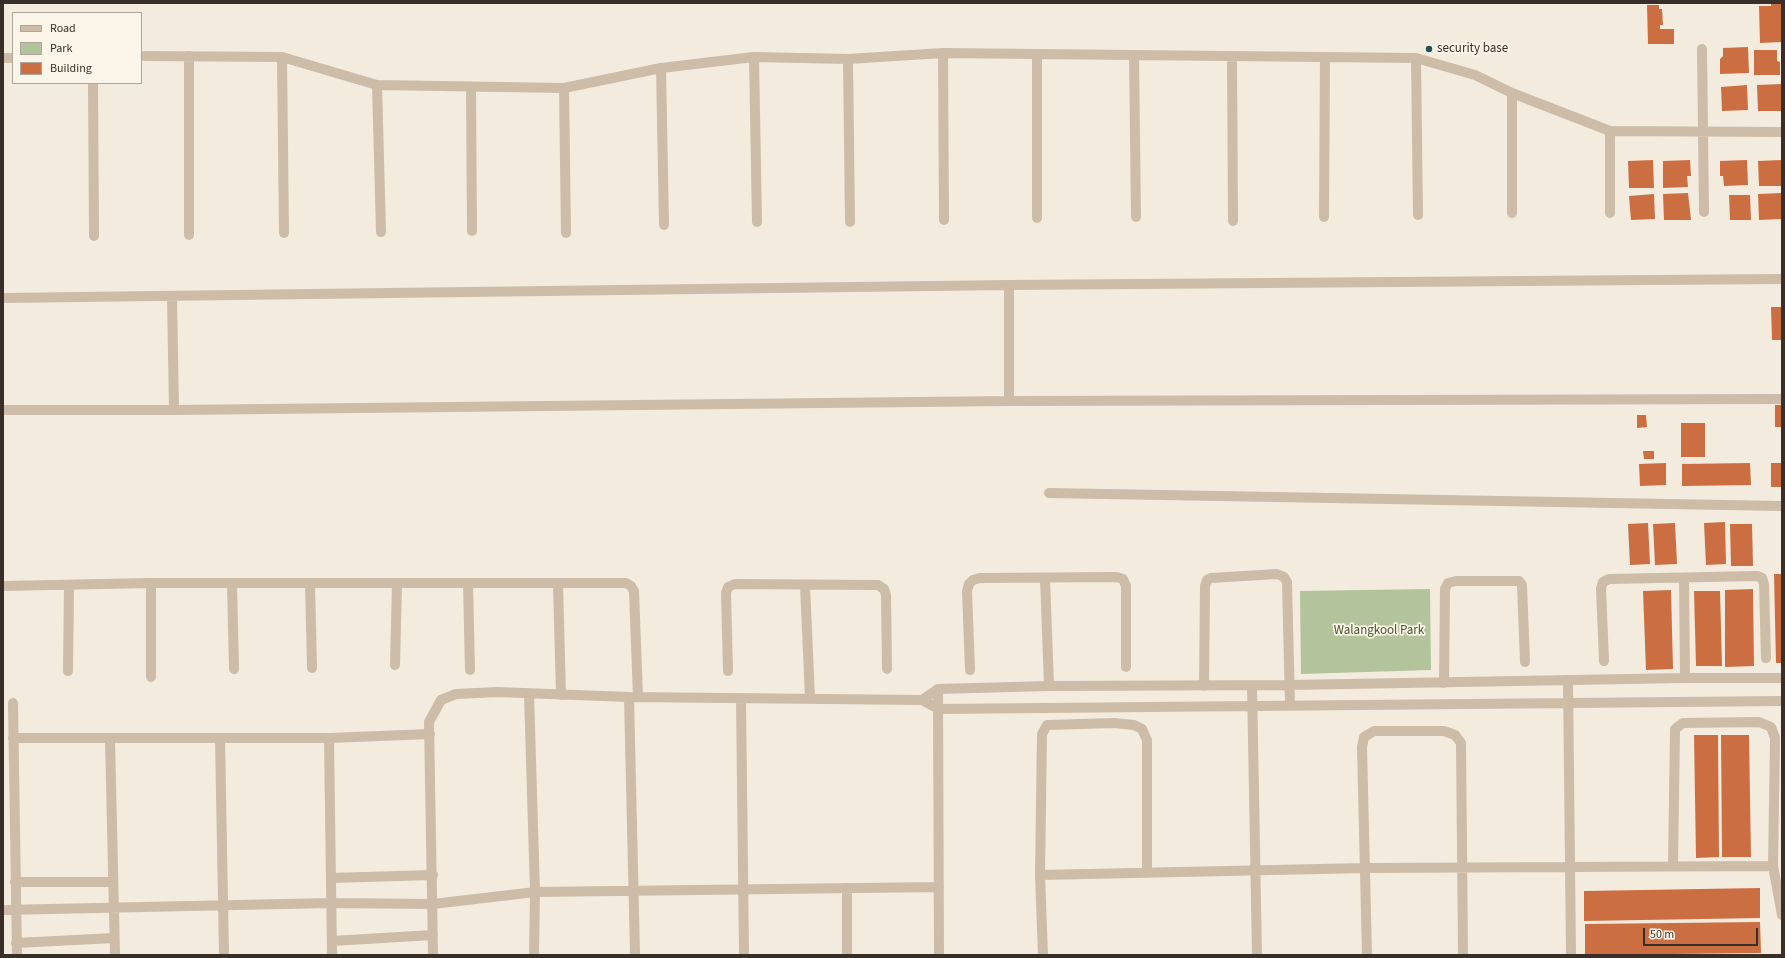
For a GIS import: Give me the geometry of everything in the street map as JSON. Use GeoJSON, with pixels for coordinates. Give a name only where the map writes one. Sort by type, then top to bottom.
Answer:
{"type":"FeatureCollection","features":[{"type":"Feature","properties":{"kind":"street"},"geometry":{"type":"LineString","coordinates":[[1702,49],[1704,212]]}},
{"type":"Feature","properties":{"kind":"street"},"geometry":{"type":"LineString","coordinates":[[142,56],[282,58],[377,85],[564,88],[661,68],[754,57],[848,59],[943,53],[1416,58],[1475,75],[1512,93],[1610,131],[1782,132]]}},
{"type":"Feature","properties":{"kind":"street"},"geometry":{"type":"LineString","coordinates":[[943,53],[944,220]]}},
{"type":"Feature","properties":{"kind":"street"},"geometry":{"type":"LineString","coordinates":[[1036,54],[1037,218]]}},
{"type":"Feature","properties":{"kind":"street"},"geometry":{"type":"LineString","coordinates":[[188,235],[189,56]]}},
{"type":"Feature","properties":{"kind":"street"},"geometry":{"type":"LineString","coordinates":[[1134,56],[1136,217]]}},
{"type":"Feature","properties":{"kind":"street"},"geometry":{"type":"LineString","coordinates":[[754,57],[757,222]]}},
{"type":"Feature","properties":{"kind":"street"},"geometry":{"type":"LineString","coordinates":[[1232,57],[1233,221]]}},
{"type":"Feature","properties":{"kind":"street"},"geometry":{"type":"LineString","coordinates":[[282,58],[284,233]]}},
{"type":"Feature","properties":{"kind":"street"},"geometry":{"type":"LineString","coordinates":[[1324,217],[1325,58]]}},
{"type":"Feature","properties":{"kind":"street"},"geometry":{"type":"LineString","coordinates":[[1416,58],[1418,215]]}},
{"type":"Feature","properties":{"kind":"street"},"geometry":{"type":"LineString","coordinates":[[848,59],[850,222]]}},
{"type":"Feature","properties":{"kind":"street"},"geometry":{"type":"LineString","coordinates":[[661,68],[664,226]]}},
{"type":"Feature","properties":{"kind":"street"},"geometry":{"type":"LineString","coordinates":[[93,84],[94,236]]}},
{"type":"Feature","properties":{"kind":"street"},"geometry":{"type":"LineString","coordinates":[[377,85],[380,232]]}},
{"type":"Feature","properties":{"kind":"street"},"geometry":{"type":"LineString","coordinates":[[471,87],[472,231]]}},
{"type":"Feature","properties":{"kind":"street"},"geometry":{"type":"LineString","coordinates":[[564,88],[566,233]]}},
{"type":"Feature","properties":{"kind":"street"},"geometry":{"type":"LineString","coordinates":[[1512,93],[1512,213]]}},
{"type":"Feature","properties":{"kind":"street"},"geometry":{"type":"LineString","coordinates":[[1610,131],[1610,213]]}},
{"type":"Feature","properties":{"kind":"street"},"geometry":{"type":"LineString","coordinates":[[3,298],[172,297],[1009,284],[1782,279]]}},
{"type":"Feature","properties":{"kind":"street"},"geometry":{"type":"LineString","coordinates":[[1009,284],[1009,401]]}},
{"type":"Feature","properties":{"kind":"street"},"geometry":{"type":"LineString","coordinates":[[172,297],[174,410]]}},
{"type":"Feature","properties":{"kind":"street"},"geometry":{"type":"LineString","coordinates":[[3,410],[174,410],[1009,401],[1782,399]]}},
{"type":"Feature","properties":{"kind":"street"},"geometry":{"type":"LineString","coordinates":[[1049,493],[1782,506]]}},
{"type":"Feature","properties":{"kind":"street"},"geometry":{"type":"LineString","coordinates":[[1204,686],[1205,586],[1207,580],[1211,578],[1277,574],[1284,577],[1287,582],[1290,704]]}},
{"type":"Feature","properties":{"kind":"street"},"geometry":{"type":"LineString","coordinates":[[1604,661],[1601,588],[1603,582],[1609,579],[1757,576],[1762,578],[1764,584],[1766,658]]}},
{"type":"Feature","properties":{"kind":"street"},"geometry":{"type":"LineString","coordinates":[[970,670],[967,591],[969,584],[973,580],[980,578],[1117,577],[1123,579],[1126,586],[1126,667]]}},
{"type":"Feature","properties":{"kind":"street"},"geometry":{"type":"LineString","coordinates":[[1045,578],[1049,686]]}},
{"type":"Feature","properties":{"kind":"street"},"geometry":{"type":"LineString","coordinates":[[1684,578],[1685,678]]}},
{"type":"Feature","properties":{"kind":"street"},"geometry":{"type":"LineString","coordinates":[[1444,683],[1445,589],[1448,583],[1456,580],[1519,581],[1522,585],[1524,662]]}},
{"type":"Feature","properties":{"kind":"street"},"geometry":{"type":"LineString","coordinates":[[3,586],[151,584],[626,583],[634,590],[635,955]]}},
{"type":"Feature","properties":{"kind":"street"},"geometry":{"type":"LineString","coordinates":[[151,584],[151,677]]}},
{"type":"Feature","properties":{"kind":"street"},"geometry":{"type":"LineString","coordinates":[[232,584],[234,669]]}},
{"type":"Feature","properties":{"kind":"street"},"geometry":{"type":"LineString","coordinates":[[310,584],[312,668]]}},
{"type":"Feature","properties":{"kind":"street"},"geometry":{"type":"LineString","coordinates":[[395,665],[397,584]]}},
{"type":"Feature","properties":{"kind":"street"},"geometry":{"type":"LineString","coordinates":[[468,584],[470,670]]}},
{"type":"Feature","properties":{"kind":"street"},"geometry":{"type":"LineString","coordinates":[[558,584],[562,695]]}},
{"type":"Feature","properties":{"kind":"street"},"geometry":{"type":"LineString","coordinates":[[728,671],[726,593],[728,588],[735,584],[878,585],[884,589],[886,595],[887,668]]}},
{"type":"Feature","properties":{"kind":"street"},"geometry":{"type":"LineString","coordinates":[[68,671],[69,585]]}},
{"type":"Feature","properties":{"kind":"street"},"geometry":{"type":"LineString","coordinates":[[806,585],[810,698]]}},
{"type":"Feature","properties":{"kind":"street"},"geometry":{"type":"LineString","coordinates":[[922,700],[938,689],[1049,686],[1252,686],[1685,678],[1782,678]]}},
{"type":"Feature","properties":{"kind":"street"},"geometry":{"type":"LineString","coordinates":[[1568,681],[1571,867],[1570,955]]}},
{"type":"Feature","properties":{"kind":"street"},"geometry":{"type":"LineString","coordinates":[[1252,686],[1257,955]]}},
{"type":"Feature","properties":{"kind":"street"},"geometry":{"type":"LineString","coordinates":[[938,689],[939,955]]}},
{"type":"Feature","properties":{"kind":"street"},"geometry":{"type":"LineString","coordinates":[[433,955],[433,876],[429,722],[441,700],[456,694],[497,692],[634,697],[922,700],[939,709],[1290,704],[1782,701]]}},
{"type":"Feature","properties":{"kind":"street"},"geometry":{"type":"LineString","coordinates":[[529,694],[535,892],[534,955]]}},
{"type":"Feature","properties":{"kind":"street"},"geometry":{"type":"LineString","coordinates":[[741,699],[745,889],[744,955]]}},
{"type":"Feature","properties":{"kind":"street"},"geometry":{"type":"LineString","coordinates":[[13,703],[17,955]]}},
{"type":"Feature","properties":{"kind":"street"},"geometry":{"type":"LineString","coordinates":[[1673,865],[1675,729],[1683,723],[1759,722],[1771,727],[1775,738],[1773,866],[1782,915]]}},
{"type":"Feature","properties":{"kind":"street"},"geometry":{"type":"LineString","coordinates":[[1043,955],[1040,875],[1042,734],[1047,725],[1114,723],[1134,725],[1142,729],[1147,740],[1147,874]]}},
{"type":"Feature","properties":{"kind":"street"},"geometry":{"type":"LineString","coordinates":[[1367,955],[1362,747],[1364,737],[1374,731],[1444,731],[1455,734],[1461,743],[1463,955]]}},
{"type":"Feature","properties":{"kind":"street"},"geometry":{"type":"LineString","coordinates":[[13,738],[329,738],[430,734]]}},
{"type":"Feature","properties":{"kind":"street"},"geometry":{"type":"LineString","coordinates":[[329,738],[332,955]]}},
{"type":"Feature","properties":{"kind":"street"},"geometry":{"type":"LineString","coordinates":[[110,739],[115,955]]}},
{"type":"Feature","properties":{"kind":"street"},"geometry":{"type":"LineString","coordinates":[[220,739],[224,955]]}},
{"type":"Feature","properties":{"kind":"street"},"geometry":{"type":"LineString","coordinates":[[1040,875],[1147,874],[1366,868],[1673,865],[1773,866]]}},
{"type":"Feature","properties":{"kind":"street"},"geometry":{"type":"LineString","coordinates":[[331,878],[433,876]]}},
{"type":"Feature","properties":{"kind":"street"},"geometry":{"type":"LineString","coordinates":[[15,882],[113,882]]}},
{"type":"Feature","properties":{"kind":"street"},"geometry":{"type":"LineString","coordinates":[[3,910],[331,904],[433,904],[535,892],[939,887]]}},
{"type":"Feature","properties":{"kind":"street"},"geometry":{"type":"LineString","coordinates":[[847,955],[848,888]]}},
{"type":"Feature","properties":{"kind":"street"},"geometry":{"type":"LineString","coordinates":[[332,941],[433,935]]}},
{"type":"Feature","properties":{"kind":"street"},"geometry":{"type":"LineString","coordinates":[[16,943],[114,938]]}},
{"type":"Feature","properties":{"kind":"green space","name":"Walangkool Park"},"geometry":{"type":"Polygon","coordinates":[[[1430,589],[1431,670],[1301,674],[1300,591],[1430,589]]]}},
{"type":"Feature","properties":{"kind":"building"},"geometry":{"type":"Polygon","coordinates":[[[1771,4],[1781,4],[1782,7],[1782,42],[1760,43],[1759,6],[1771,6],[1771,4]]]}},
{"type":"Feature","properties":{"kind":"building"},"geometry":{"type":"Polygon","coordinates":[[[1647,5],[1659,5],[1659,9],[1662,9],[1663,25],[1660,25],[1660,29],[1674,29],[1674,44],[1648,44],[1647,5]]]}},
{"type":"Feature","properties":{"kind":"building"},"geometry":{"type":"Polygon","coordinates":[[[1748,47],[1749,73],[1720,74],[1720,59],[1723,56],[1723,48],[1748,47]]]}},
{"type":"Feature","properties":{"kind":"building"},"geometry":{"type":"Polygon","coordinates":[[[1754,50],[1777,50],[1777,61],[1780,62],[1780,75],[1754,75],[1754,50]]]}},
{"type":"Feature","properties":{"kind":"building"},"geometry":{"type":"Polygon","coordinates":[[[1782,84],[1782,111],[1758,111],[1757,85],[1782,84]]]}},
{"type":"Feature","properties":{"kind":"building"},"geometry":{"type":"Polygon","coordinates":[[[1747,85],[1748,110],[1722,111],[1721,87],[1747,85]]]}},
{"type":"Feature","properties":{"kind":"building"},"geometry":{"type":"Polygon","coordinates":[[[1653,160],[1654,188],[1629,188],[1628,161],[1653,160]]]}},
{"type":"Feature","properties":{"kind":"building"},"geometry":{"type":"Polygon","coordinates":[[[1690,160],[1691,176],[1687,176],[1688,187],[1663,188],[1663,161],[1690,160]]]}},
{"type":"Feature","properties":{"kind":"building"},"geometry":{"type":"Polygon","coordinates":[[[1747,160],[1748,185],[1724,186],[1723,176],[1720,176],[1720,161],[1747,160]]]}},
{"type":"Feature","properties":{"kind":"building"},"geometry":{"type":"Polygon","coordinates":[[[1781,160],[1782,186],[1759,186],[1758,161],[1781,160]]]}},
{"type":"Feature","properties":{"kind":"building"},"geometry":{"type":"Polygon","coordinates":[[[1688,193],[1691,220],[1664,220],[1663,194],[1688,193]]]}},
{"type":"Feature","properties":{"kind":"building"},"geometry":{"type":"Polygon","coordinates":[[[1782,193],[1782,219],[1759,220],[1758,194],[1782,193]]]}},
{"type":"Feature","properties":{"kind":"building"},"geometry":{"type":"Polygon","coordinates":[[[1654,194],[1655,219],[1631,220],[1629,196],[1654,194]]]}},
{"type":"Feature","properties":{"kind":"building"},"geometry":{"type":"Polygon","coordinates":[[[1729,195],[1750,195],[1751,220],[1730,220],[1729,195]]]}},
{"type":"Feature","properties":{"kind":"building"},"geometry":{"type":"Polygon","coordinates":[[[1771,307],[1782,307],[1782,340],[1772,340],[1771,307]]]}},
{"type":"Feature","properties":{"kind":"building"},"geometry":{"type":"Polygon","coordinates":[[[1775,405],[1782,405],[1782,427],[1775,427],[1775,405]]]}},
{"type":"Feature","properties":{"kind":"building"},"geometry":{"type":"Polygon","coordinates":[[[1637,415],[1646,415],[1647,427],[1637,428],[1637,415]]]}},
{"type":"Feature","properties":{"kind":"building"},"geometry":{"type":"Polygon","coordinates":[[[1681,423],[1705,423],[1705,457],[1681,457],[1681,423]]]}},
{"type":"Feature","properties":{"kind":"building"},"geometry":{"type":"Polygon","coordinates":[[[1643,451],[1654,451],[1654,459],[1644,459],[1643,451]]]}},
{"type":"Feature","properties":{"kind":"building"},"geometry":{"type":"Polygon","coordinates":[[[1666,463],[1666,485],[1640,486],[1639,464],[1666,463]]]}},
{"type":"Feature","properties":{"kind":"building"},"geometry":{"type":"Polygon","coordinates":[[[1750,463],[1751,485],[1682,486],[1682,464],[1750,463]]]}},
{"type":"Feature","properties":{"kind":"building"},"geometry":{"type":"Polygon","coordinates":[[[1771,463],[1782,463],[1782,487],[1771,487],[1771,463]]]}},
{"type":"Feature","properties":{"kind":"building"},"geometry":{"type":"Polygon","coordinates":[[[1725,522],[1726,564],[1706,565],[1704,523],[1725,522]]]}},
{"type":"Feature","properties":{"kind":"building"},"geometry":{"type":"Polygon","coordinates":[[[1648,523],[1650,564],[1630,565],[1628,524],[1648,523]]]}},
{"type":"Feature","properties":{"kind":"building"},"geometry":{"type":"Polygon","coordinates":[[[1675,523],[1677,564],[1655,565],[1653,524],[1675,523]]]}},
{"type":"Feature","properties":{"kind":"building"},"geometry":{"type":"Polygon","coordinates":[[[1730,524],[1752,524],[1753,566],[1731,566],[1730,524]]]}},
{"type":"Feature","properties":{"kind":"building"},"geometry":{"type":"Polygon","coordinates":[[[1774,574],[1782,574],[1782,663],[1776,663],[1774,574]]]}},
{"type":"Feature","properties":{"kind":"building"},"geometry":{"type":"Polygon","coordinates":[[[1753,589],[1754,666],[1725,667],[1725,590],[1753,589]]]}},
{"type":"Feature","properties":{"kind":"building"},"geometry":{"type":"Polygon","coordinates":[[[1671,590],[1673,669],[1646,670],[1643,591],[1671,590]]]}},
{"type":"Feature","properties":{"kind":"building"},"geometry":{"type":"Polygon","coordinates":[[[1694,591],[1720,591],[1722,666],[1696,666],[1694,591]]]}},
{"type":"Feature","properties":{"kind":"building"},"geometry":{"type":"Polygon","coordinates":[[[1694,735],[1718,735],[1719,857],[1696,858],[1694,735]]]}},
{"type":"Feature","properties":{"kind":"building"},"geometry":{"type":"Polygon","coordinates":[[[1721,735],[1749,735],[1751,857],[1722,857],[1721,735]]]}},
{"type":"Feature","properties":{"kind":"building"},"geometry":{"type":"Polygon","coordinates":[[[1760,888],[1760,918],[1584,921],[1584,891],[1760,888]]]}},
{"type":"Feature","properties":{"kind":"building"},"geometry":{"type":"Polygon","coordinates":[[[1760,922],[1761,953],[1585,955],[1585,924],[1760,922]]]}},
{"type":"Feature","properties":{"kind":"place","name":"security base"},"geometry":{"type":"Point","coordinates":[1429,49]}}]}
